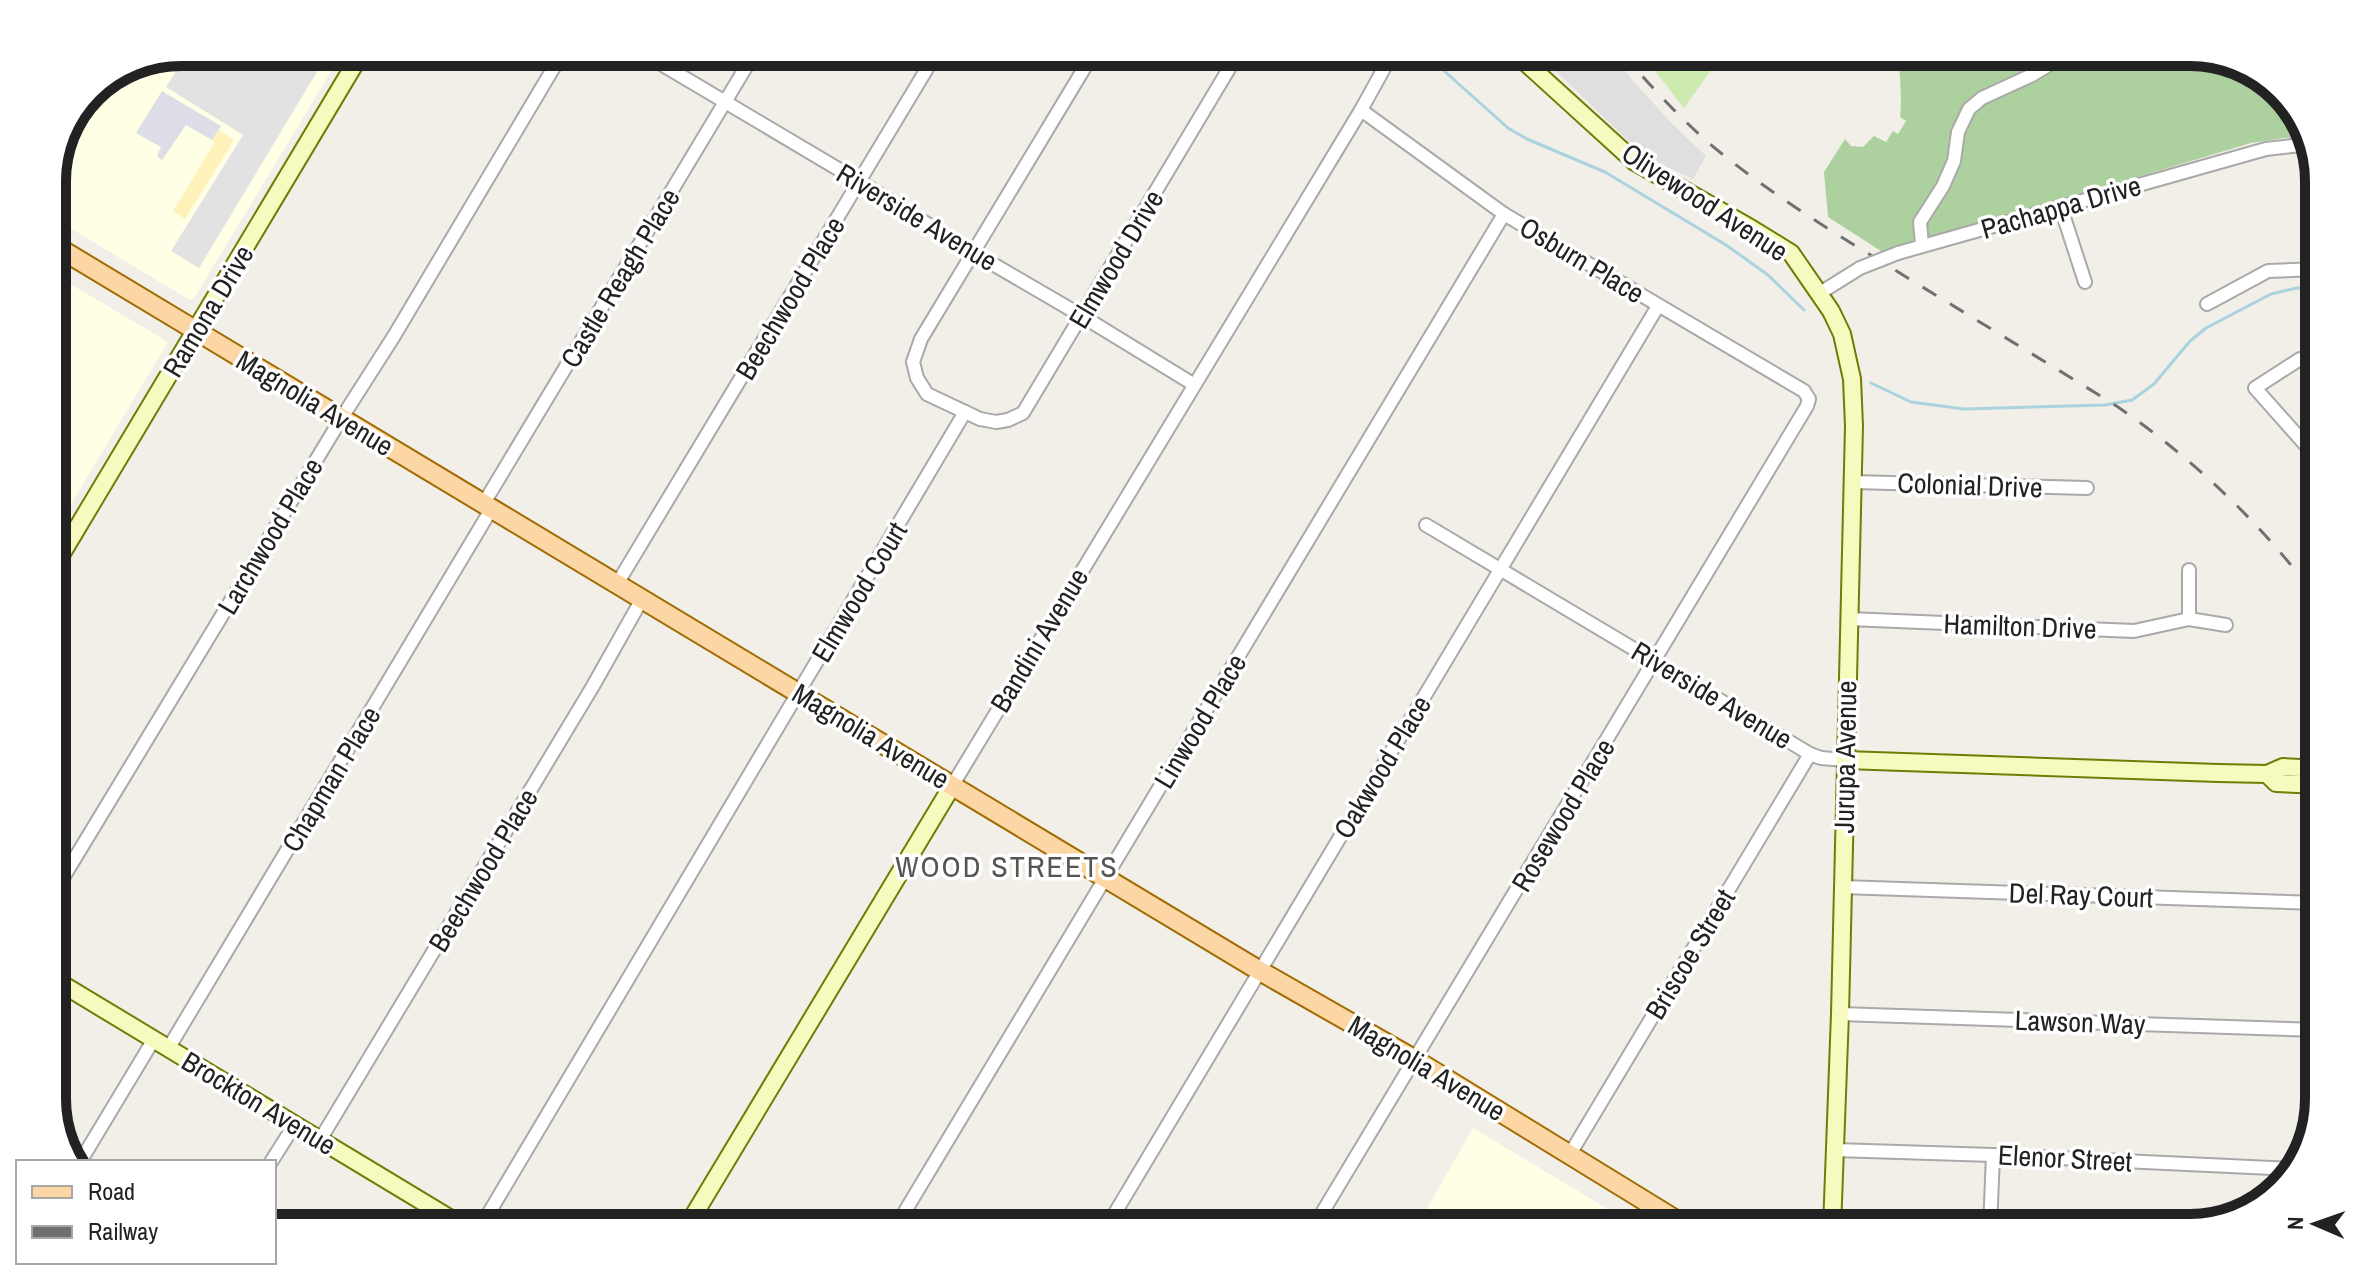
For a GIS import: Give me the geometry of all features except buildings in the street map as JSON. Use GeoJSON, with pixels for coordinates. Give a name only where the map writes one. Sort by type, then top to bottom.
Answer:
{"type":"FeatureCollection","features":[{"type":"Feature","properties":{"kind":"main road","name":"Ramona Drive"},"geometry":{"type":"LineString","coordinates":[[66,547],[354,66]]}},
{"type":"Feature","properties":{"kind":"main road","name":"Olivewood Avenue"},"geometry":{"type":"LineString","coordinates":[[1529,66],[1635,162],[1791,253],[1820,293]]}},
{"type":"Feature","properties":{"kind":"main road","name":"Magnolia Avenue"},"geometry":{"type":"LineString","coordinates":[[66,252],[1260,971],[1414,1059],[1666,1214]]}},
{"type":"Feature","properties":{"kind":"main road","name":"Jurupa Avenue"},"geometry":{"type":"LineString","coordinates":[[1820,293],[1842,334],[1852,379],[1853,482],[1833,1214]]}},
{"type":"Feature","properties":{"kind":"main road","name":"Riverside Avenue"},"geometry":{"type":"LineString","coordinates":[[1845,760],[2267,774],[2283,767],[2305,768]]}},
{"type":"Feature","properties":{"kind":"main road","name":"Riverside Avenue"},"geometry":{"type":"LineString","coordinates":[[2267,774],[2276,783],[2305,784]]}},
{"type":"Feature","properties":{"kind":"main road","name":"Bandini Avenue"},"geometry":{"type":"LineString","coordinates":[[694,1214],[952,786]]}},
{"type":"Feature","properties":{"kind":"main road","name":"Brockton Avenue"},"geometry":{"type":"LineString","coordinates":[[66,986],[295,1124],[430,1214]]}},
{"type":"Feature","properties":{"kind":"street","name":"Larchwood Place"},"geometry":{"type":"LineString","coordinates":[[66,873],[394,336],[555,66]]}},
{"type":"Feature","properties":{"kind":"street","name":"Riverside Avenue"},"geometry":{"type":"LineString","coordinates":[[665,66],[1193,384]]}},
{"type":"Feature","properties":{"kind":"street","name":"Castle Reagh Place"},"geometry":{"type":"LineString","coordinates":[[488,506],[747,66]]}},
{"type":"Feature","properties":{"kind":"street","name":"Beechwood Place"},"geometry":{"type":"LineString","coordinates":[[617,584],[929,66]]}},
{"type":"Feature","properties":{"kind":"street"},"geometry":{"type":"LineString","coordinates":[[965,412],[927,394],[917,378],[913,362],[921,339],[1086,66]]}},
{"type":"Feature","properties":{"kind":"street","name":"Elmwood Drive"},"geometry":{"type":"LineString","coordinates":[[965,412],[996,422],[1023,413],[1231,66]]}},
{"type":"Feature","properties":{"kind":"street","name":"Bandini Avenue"},"geometry":{"type":"LineString","coordinates":[[952,786],[1385,66]]}},
{"type":"Feature","properties":{"kind":"street"},"geometry":{"type":"LineString","coordinates":[[1922,245],[1920,222],[1954,161],[1958,132],[1969,109],[1982,98],[2047,66]]}},
{"type":"Feature","properties":{"kind":"street","name":"Osburn Place"},"geometry":{"type":"LineString","coordinates":[[1361,110],[1504,214],[1804,391],[1809,399]]}},
{"type":"Feature","properties":{"kind":"street","name":"Pachappa Drive"},"geometry":{"type":"LineString","coordinates":[[1820,293],[1860,268],[1922,245],[2266,149],[2299,145]]}},
{"type":"Feature","properties":{"kind":"street"},"geometry":{"type":"LineString","coordinates":[[2061,208],[2085,282]]}},
{"type":"Feature","properties":{"kind":"street","name":"Linwood Place"},"geometry":{"type":"LineString","coordinates":[[903,1214],[1504,214]]}},
{"type":"Feature","properties":{"kind":"street"},"geometry":{"type":"LineString","coordinates":[[2207,304],[2268,271],[2305,270]]}},
{"type":"Feature","properties":{"kind":"street","name":"Oakwood Place"},"geometry":{"type":"LineString","coordinates":[[1114,1214],[1658,306]]}},
{"type":"Feature","properties":{"kind":"street"},"geometry":{"type":"LineString","coordinates":[[2305,359],[2300,359],[2255,388],[2305,444]]}},
{"type":"Feature","properties":{"kind":"street","name":"Rosewood Place"},"geometry":{"type":"LineString","coordinates":[[1321,1214],[1809,399]]}},
{"type":"Feature","properties":{"kind":"street","name":"Elmwood Court"},"geometry":{"type":"LineString","coordinates":[[488,1214],[965,412]]}},
{"type":"Feature","properties":{"kind":"street","name":"Colonial Drive"},"geometry":{"type":"LineString","coordinates":[[1853,482],[2087,488]]}},
{"type":"Feature","properties":{"kind":"street","name":"Chapman Place"},"geometry":{"type":"LineString","coordinates":[[168,1049],[442,595],[488,506]]}},
{"type":"Feature","properties":{"kind":"street","name":"Riverside Avenue"},"geometry":{"type":"LineString","coordinates":[[1426,525],[1810,754],[1845,760]]}},
{"type":"Feature","properties":{"kind":"street"},"geometry":{"type":"LineString","coordinates":[[2189,570],[2189,619]]}},
{"type":"Feature","properties":{"kind":"street","name":"Beechwood Place"},"geometry":{"type":"LineString","coordinates":[[320,1140],[569,727],[642,599]]}},
{"type":"Feature","properties":{"kind":"street","name":"Hamilton Drive"},"geometry":{"type":"LineString","coordinates":[[1849,619],[2134,631],[2189,619],[2226,625]]}},
{"type":"Feature","properties":{"kind":"street","name":"Briscoe Street"},"geometry":{"type":"LineString","coordinates":[[1570,1154],[1810,754]]}},
{"type":"Feature","properties":{"kind":"street","name":"Del Ray Court"},"geometry":{"type":"LineString","coordinates":[[1842,887],[2305,903]]}},
{"type":"Feature","properties":{"kind":"street","name":"Lawson Way"},"geometry":{"type":"LineString","coordinates":[[1840,1014],[2305,1030]]}},
{"type":"Feature","properties":{"kind":"street"},"geometry":{"type":"LineString","coordinates":[[82,1158],[154,1039]]}},
{"type":"Feature","properties":{"kind":"street"},"geometry":{"type":"LineString","coordinates":[[272,1160],[295,1124]]}},
{"type":"Feature","properties":{"kind":"street","name":"Elenor Street"},"geometry":{"type":"LineString","coordinates":[[1835,1150],[2282,1168]]}},
{"type":"Feature","properties":{"kind":"street"},"geometry":{"type":"LineString","coordinates":[[1991,1214],[1993,1155]]}},
{"type":"Feature","properties":{"kind":"shaded area"},"geometry":{"type":"Polygon","coordinates":[[[179,66],[321,66],[199,268],[171,251],[243,135],[166,87],[179,66]]]}},
{"type":"Feature","properties":{"kind":"shaded area"},"geometry":{"type":"Polygon","coordinates":[[[335,66],[194,298],[190,300],[66,225],[66,173],[78,130],[105,94],[123,81],[158,68],[335,66]]]}},
{"type":"Feature","properties":{"kind":"shaded area"},"geometry":{"type":"Polygon","coordinates":[[[1551,66],[1622,66],[1673,125],[1706,156],[1693,179],[1644,156],[1551,66]]]}},
{"type":"Feature","properties":{"kind":"shaded area"},"geometry":{"type":"Polygon","coordinates":[[[162,91],[221,126],[212,140],[186,125],[162,160],[157,156],[161,147],[136,133],[162,91]]]}},
{"type":"Feature","properties":{"kind":"shaded area"},"geometry":{"type":"Polygon","coordinates":[[[66,281],[168,342],[66,513],[66,281]]]}},
{"type":"Feature","properties":{"kind":"shaded area"},"geometry":{"type":"Polygon","coordinates":[[[1473,1128],[1616,1214],[1424,1214],[1473,1128]]]}},
{"type":"Feature","properties":{"kind":"green space"},"geometry":{"type":"Polygon","coordinates":[[[1651,66],[1714,66],[1684,108],[1651,66]]]}},
{"type":"Feature","properties":{"kind":"green space"},"geometry":{"type":"Polygon","coordinates":[[[1899,66],[2205,67],[2241,78],[2266,94],[2286,117],[2296,136],[2251,143],[1884,253],[1828,217],[1824,172],[1845,139],[1851,146],[1863,147],[1874,136],[1886,142],[1893,131],[1898,134],[1906,121],[1900,117],[1899,66]]]}},
{"type":"Feature","properties":{"kind":"sand"},"geometry":{"type":"Polygon","coordinates":[[[219,130],[234,140],[185,219],[173,211],[215,142],[212,140],[219,130]]]}},
{"type":"Feature","properties":{"kind":"waterway"},"geometry":{"type":"LineString","coordinates":[[1439,66],[1508,128],[1605,172],[1726,245],[1768,275],[1804,310]]}},
{"type":"Feature","properties":{"kind":"waterway"},"geometry":{"type":"LineString","coordinates":[[1871,383],[1911,402],[1964,409],[2105,405],[2132,400],[2154,384],[2190,341],[2206,328],[2271,294],[2305,288]]}},
{"type":"Feature","properties":{"kind":"railway"},"geometry":{"type":"LineString","coordinates":[[1634,66],[1710,144],[1753,178],[2147,428],[2227,496],[2275,546],[2305,583]]}},
{"type":"Feature","properties":{"kind":"district","name":"WOOD STREETS"},"geometry":{"type":"Point","coordinates":[1007,867]}}]}
